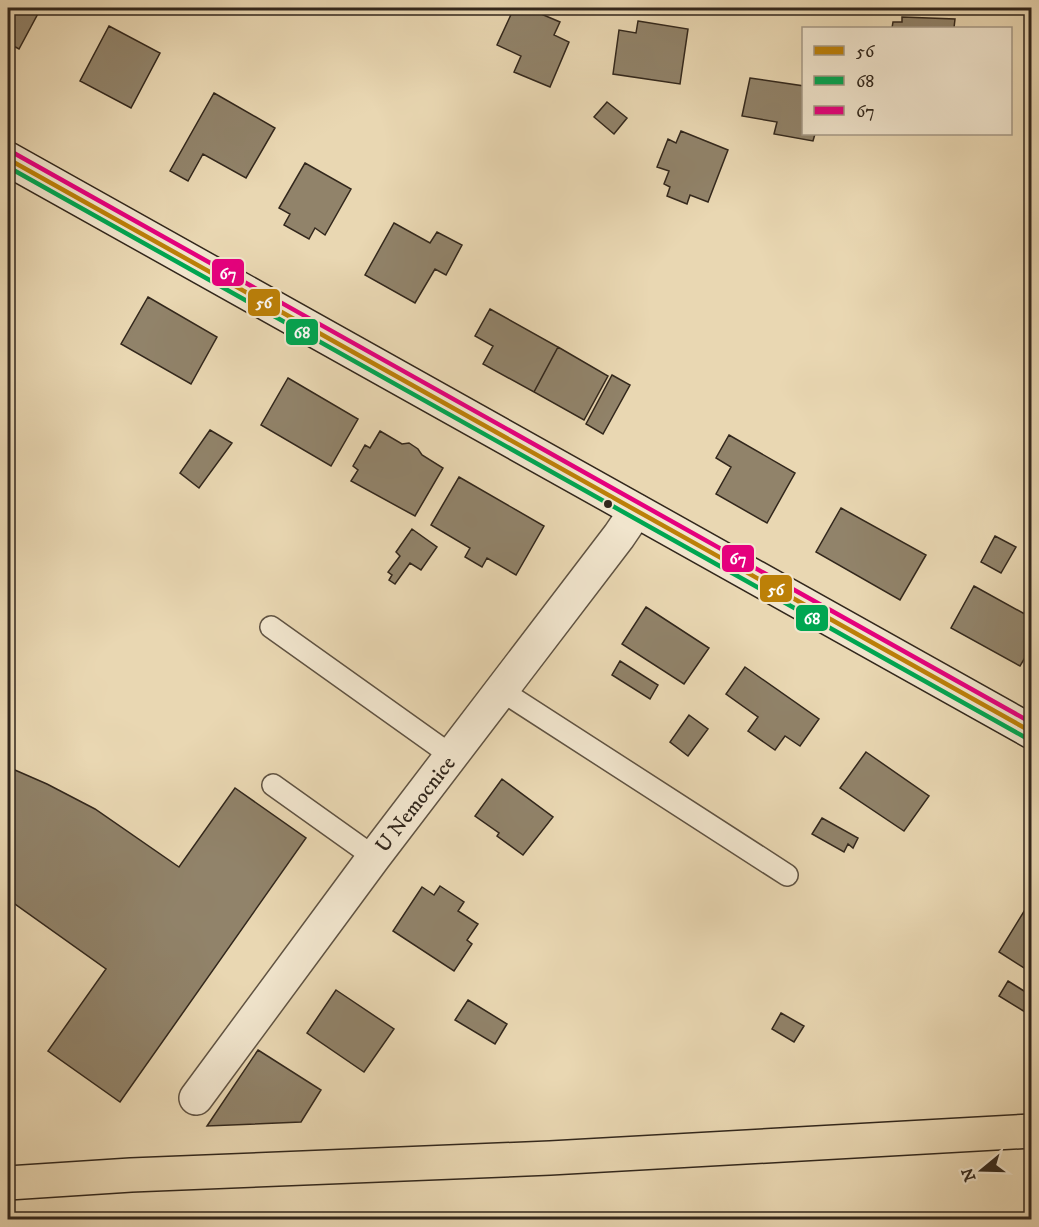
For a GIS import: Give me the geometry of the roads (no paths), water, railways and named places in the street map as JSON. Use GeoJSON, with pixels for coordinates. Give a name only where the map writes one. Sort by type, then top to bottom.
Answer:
{"type":"FeatureCollection","features":[{"type":"Feature","properties":{"kind":"main road"},"geometry":{"type":"LineString","coordinates":[[8,1183],[131,1175],[550,1158],[1032,1131]]}},
{"type":"Feature","properties":{"kind":"street"},"geometry":{"type":"LineString","coordinates":[[8,159],[1032,732]]}},
{"type":"Feature","properties":{"kind":"street","name":"U Nemocnice"},"geometry":{"type":"LineString","coordinates":[[196,1098],[374,857],[502,691],[636,511]]}},
{"type":"Feature","properties":{"kind":"lane"},"geometry":{"type":"LineString","coordinates":[[271,627],[452,756]]}},
{"type":"Feature","properties":{"kind":"lane"},"geometry":{"type":"LineString","coordinates":[[502,691],[788,875]]}},
{"type":"Feature","properties":{"kind":"lane"},"geometry":{"type":"LineString","coordinates":[[273,785],[374,857]]}}]}
